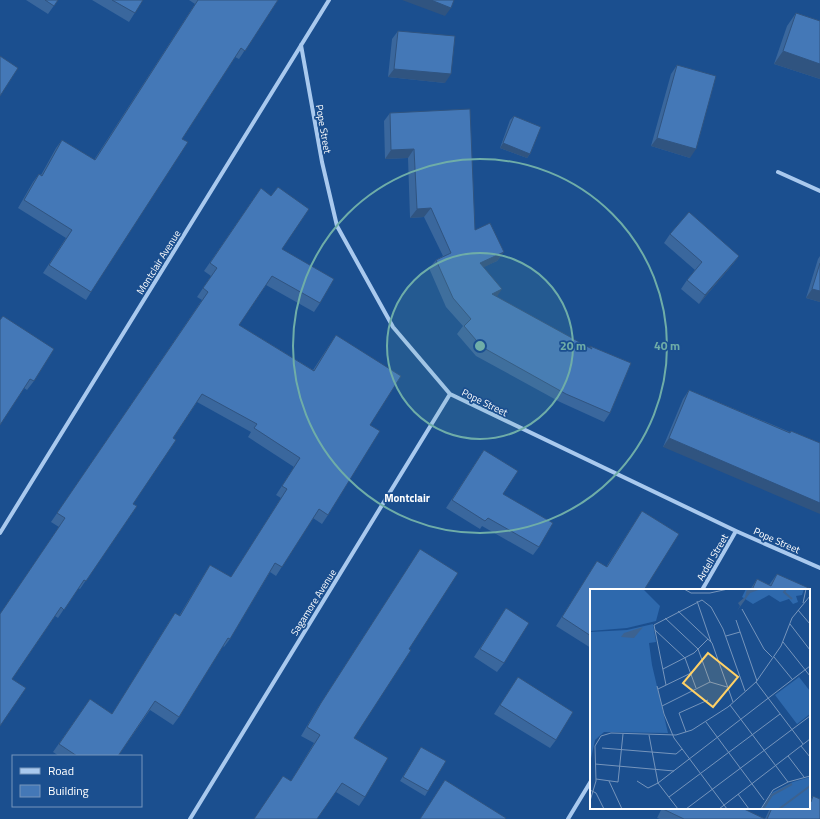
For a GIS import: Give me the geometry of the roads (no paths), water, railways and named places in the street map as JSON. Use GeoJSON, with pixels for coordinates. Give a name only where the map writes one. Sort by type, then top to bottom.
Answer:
{"type":"FeatureCollection","features":[{"type":"Feature","properties":{"kind":"street","name":"Montclair Avenue"},"geometry":{"type":"LineString","coordinates":[[0,533],[329,0]]}},
{"type":"Feature","properties":{"kind":"street","name":"Pope Street"},"geometry":{"type":"LineString","coordinates":[[301,45],[322,162],[337,226],[393,327],[450,394],[736,531],[820,568]]}},
{"type":"Feature","properties":{"kind":"street"},"geometry":{"type":"LineString","coordinates":[[778,172],[820,191]]}},
{"type":"Feature","properties":{"kind":"street","name":"Sagamore Avenue"},"geometry":{"type":"LineString","coordinates":[[190,819],[450,394]]}},
{"type":"Feature","properties":{"kind":"street","name":"Ardell Street"},"geometry":{"type":"LineString","coordinates":[[703,589],[736,531]]}},
{"type":"Feature","properties":{"kind":"street"},"geometry":{"type":"LineString","coordinates":[[568,819],[590,783]]}},
{"type":"Feature","properties":{"kind":"district","name":"Montclair"},"geometry":{"type":"Point","coordinates":[407,498]}}]}
